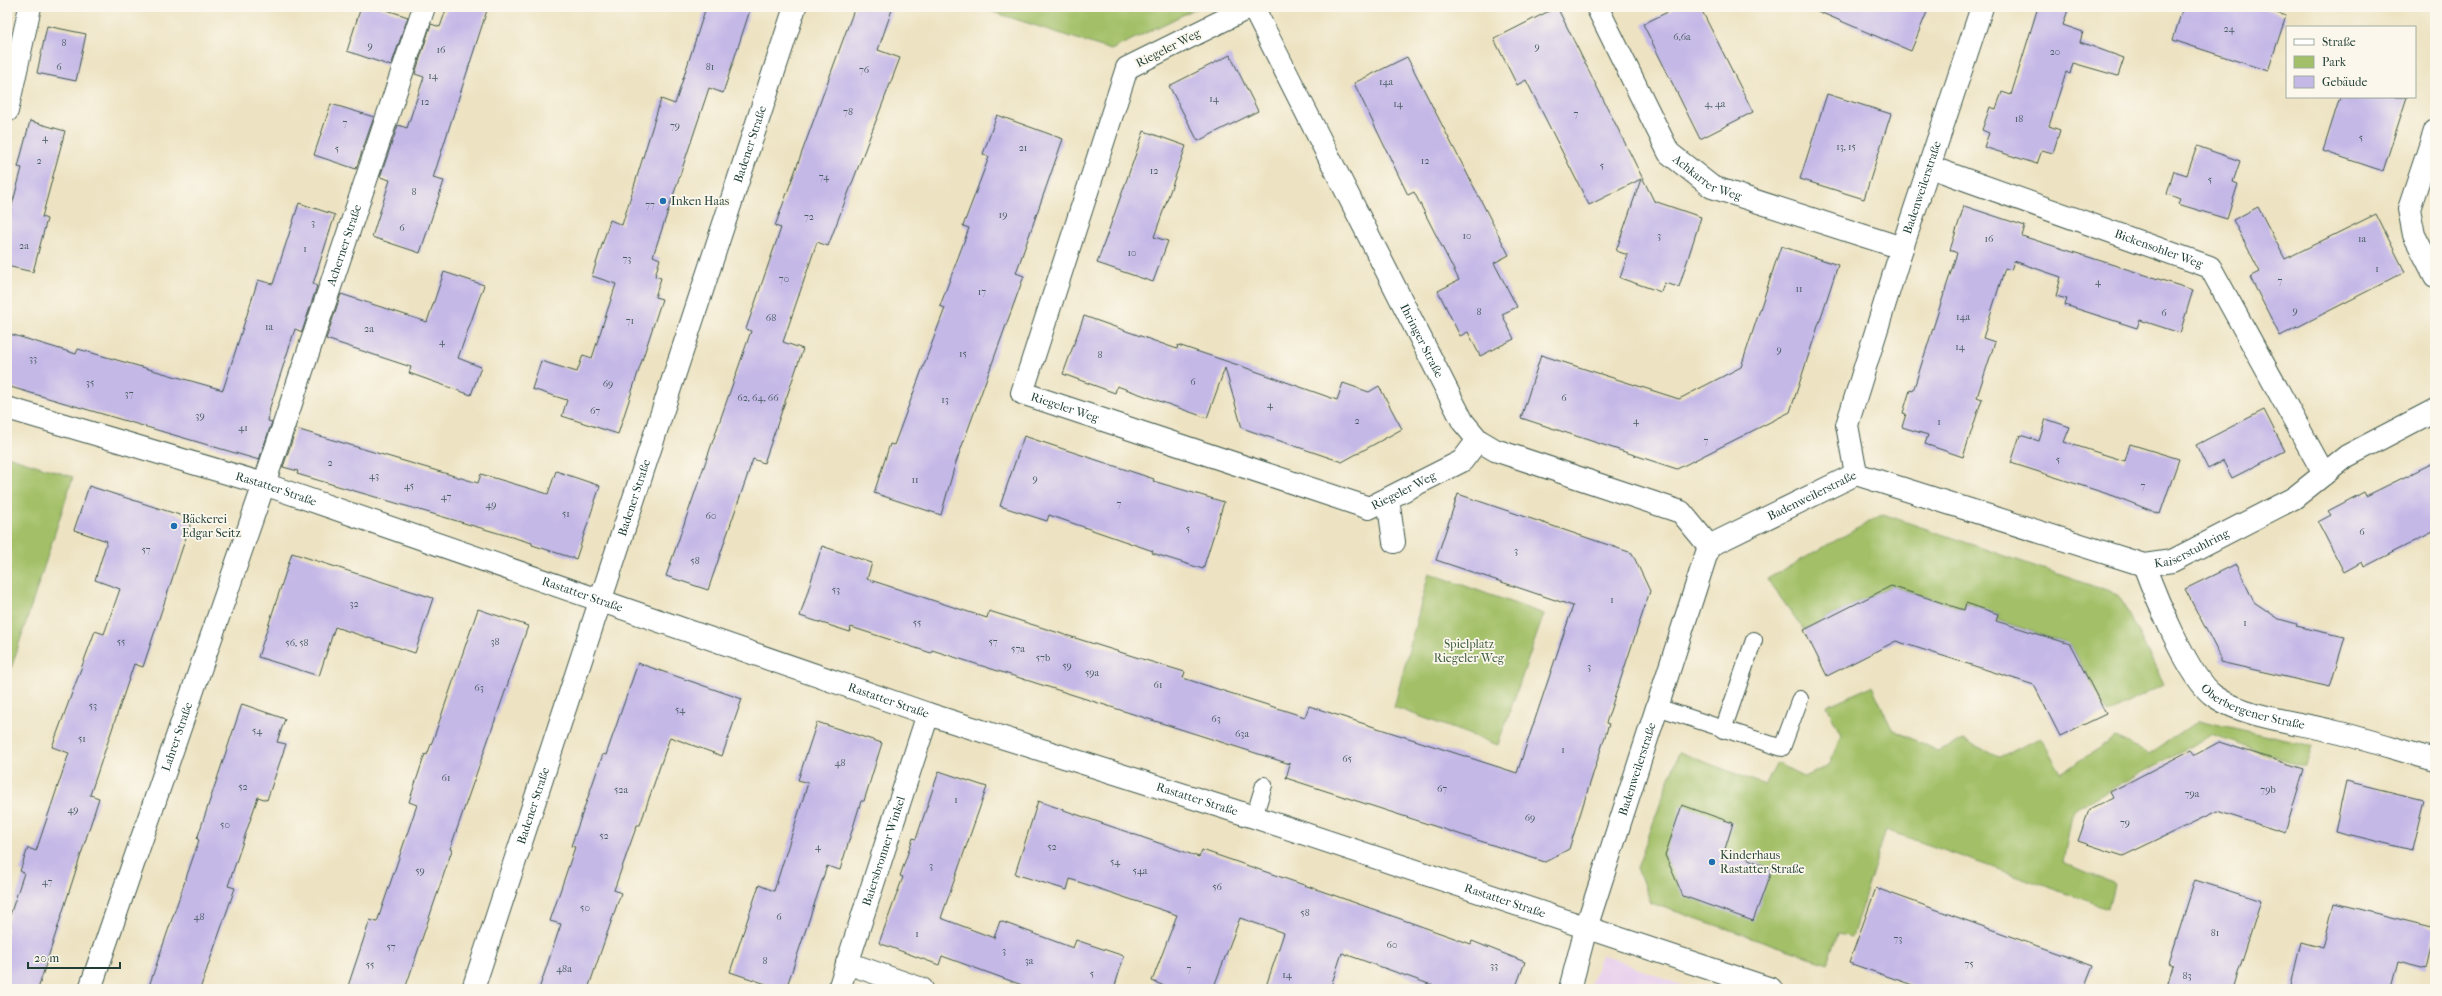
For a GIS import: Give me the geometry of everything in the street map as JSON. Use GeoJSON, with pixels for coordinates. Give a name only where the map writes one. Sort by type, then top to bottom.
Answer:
{"type":"FeatureCollection","features":[{"type":"Feature","properties":{"kind":"street"},"geometry":{"type":"LineString","coordinates":[[7,111],[30,7]]}},
{"type":"Feature","properties":{"kind":"street","name":"Acherner Straße"},"geometry":{"type":"LineString","coordinates":[[264,484],[424,7]]}},
{"type":"Feature","properties":{"kind":"street","name":"Badener Straße"},"geometry":{"type":"LineString","coordinates":[[473,989],[795,7]]}},
{"type":"Feature","properties":{"kind":"street","name":"Ihringer Straße"},"geometry":{"type":"LineString","coordinates":[[1251,7],[1463,422],[1478,440],[1495,450],[1681,512],[1710,546]]}},
{"type":"Feature","properties":{"kind":"street","name":"Riegeler Weg"},"geometry":{"type":"LineString","coordinates":[[1251,7],[1127,68],[1022,393],[1368,508],[1462,461],[1478,440]]}},
{"type":"Feature","properties":{"kind":"street","name":"Achkarrer Weg"},"geometry":{"type":"LineString","coordinates":[[1597,7],[1669,153],[1712,187],[1902,248]]}},
{"type":"Feature","properties":{"kind":"street","name":"Badenweilerstraße"},"geometry":{"type":"LineString","coordinates":[[1570,989],[1586,928],[1710,546],[1856,474],[1847,426],[1902,248],[1982,7]]}},
{"type":"Feature","properties":{"kind":"street"},"geometry":{"type":"LineString","coordinates":[[2435,131],[2409,209],[2414,235],[2435,276]]}},
{"type":"Feature","properties":{"kind":"street","name":"Bickensohler Weg"},"geometry":{"type":"LineString","coordinates":[[1930,167],[2210,267],[2324,474]]}},
{"type":"Feature","properties":{"kind":"street","name":"Rastatter Straße"},"geometry":{"type":"LineString","coordinates":[[7,408],[264,484],[928,714],[1254,817],[1771,989]]}},
{"type":"Feature","properties":{"kind":"street","name":"Kaiserstuhlring"},"geometry":{"type":"LineString","coordinates":[[1856,474],[2144,566],[2172,561],[2294,498],[2347,456],[2435,410]]}},
{"type":"Feature","properties":{"kind":"street","name":"Lahrer Straße"},"geometry":{"type":"LineString","coordinates":[[90,989],[264,484]]}},
{"type":"Feature","properties":{"kind":"street"},"geometry":{"type":"LineString","coordinates":[[1388,499],[1394,542]]}},
{"type":"Feature","properties":{"kind":"street","name":"Oberbergener Straße"},"geometry":{"type":"LineString","coordinates":[[2144,566],[2157,600],[2195,674],[2213,695],[2240,709],[2336,732],[2435,760]]}},
{"type":"Feature","properties":{"kind":"street","name":"Baiersbronner Winkel"},"geometry":{"type":"LineString","coordinates":[[839,989],[928,714]]}},
{"type":"Feature","properties":{"kind":"street"},"geometry":{"type":"LineString","coordinates":[[847,963],[922,989]]}},
{"type":"Feature","properties":{"kind":"lane"},"geometry":{"type":"LineString","coordinates":[[1723,730],[1754,640]]}},
{"type":"Feature","properties":{"kind":"lane"},"geometry":{"type":"LineString","coordinates":[[1657,707],[1723,730],[1782,748],[1800,699]]}},
{"type":"Feature","properties":{"kind":"lane"},"geometry":{"type":"LineString","coordinates":[[1254,817],[1264,785]]}},
{"type":"Feature","properties":{"kind":"shaded area"},"geometry":{"type":"Polygon","coordinates":[[[1601,954],[1691,989],[1589,989],[1601,954]]]}},
{"type":"Feature","properties":{"kind":"green space"},"geometry":{"type":"Polygon","coordinates":[[[988,7],[1199,7],[1111,50],[987,10],[988,7]]]}},
{"type":"Feature","properties":{"kind":"green space"},"geometry":{"type":"Polygon","coordinates":[[[7,456],[73,477],[7,681],[7,456]]]}},
{"type":"Feature","properties":{"kind":"green space"},"geometry":{"type":"Polygon","coordinates":[[[1883,514],[2119,595],[2164,684],[2108,713],[2070,644],[1997,620],[1999,614],[1966,603],[1964,609],[1891,586],[1804,630],[1767,579],[1883,514]]]}},
{"type":"Feature","properties":{"kind":"green space","name":"Spielplatz Riegeler Weg"},"geometry":{"type":"Polygon","coordinates":[[[1429,573],[1544,614],[1498,745],[1394,707],[1429,573]]]}},
{"type":"Feature","properties":{"kind":"green space"},"geometry":{"type":"Polygon","coordinates":[[[1872,686],[1892,729],[1937,751],[1964,740],[1999,757],[2041,738],[2061,773],[2115,738],[2149,754],[2199,720],[2312,746],[2306,767],[2211,735],[2073,810],[2063,862],[2114,884],[2108,908],[1886,830],[1852,937],[1838,934],[1827,963],[1651,903],[1637,868],[1679,752],[1765,785],[1777,763],[1805,777],[1829,765],[1841,735],[1827,706],[1872,686]]]}},
{"type":"Feature","properties":{"kind":"building"},"geometry":{"type":"Polygon","coordinates":[[[361,7],[378,7],[408,17],[391,66],[347,51],[361,7]]]}},
{"type":"Feature","properties":{"kind":"building"},"geometry":{"type":"Polygon","coordinates":[[[447,7],[488,7],[433,178],[444,181],[420,253],[372,237],[390,180],[380,177],[398,125],[407,128],[424,77],[415,74],[431,24],[440,27],[447,7]]]}},
{"type":"Feature","properties":{"kind":"building"},"geometry":{"type":"Polygon","coordinates":[[[706,7],[751,7],[723,93],[709,88],[653,256],[660,259],[655,276],[661,278],[655,297],[662,299],[618,434],[562,416],[567,400],[532,389],[541,361],[577,372],[583,355],[592,358],[616,284],[592,276],[610,220],[622,225],[661,99],[675,104],[706,7]]]}},
{"type":"Feature","properties":{"kind":"building"},"geometry":{"type":"Polygon","coordinates":[[[855,7],[893,7],[878,50],[900,58],[828,246],[817,242],[783,342],[803,349],[764,463],[753,459],[708,590],[666,576],[751,331],[746,329],[781,228],[775,226],[855,7]]]}},
{"type":"Feature","properties":{"kind":"building"},"geometry":{"type":"Polygon","coordinates":[[[1557,7],[1654,201],[1701,217],[1679,287],[1664,283],[1661,292],[1620,278],[1628,255],[1616,251],[1641,179],[1589,205],[1526,80],[1517,85],[1494,39],[1557,7]]]}},
{"type":"Feature","properties":{"kind":"building"},"geometry":{"type":"Polygon","coordinates":[[[1678,7],[1700,7],[1753,112],[1700,139],[1643,24],[1678,7]]]}},
{"type":"Feature","properties":{"kind":"building"},"geometry":{"type":"Polygon","coordinates":[[[1808,7],[1929,7],[1911,51],[1808,7]]]}},
{"type":"Feature","properties":{"kind":"building"},"geometry":{"type":"Polygon","coordinates":[[[2038,7],[2069,7],[2063,25],[2083,32],[2080,42],[2124,58],[2118,76],[2073,63],[2070,74],[2066,72],[2049,126],[2060,130],[2053,153],[2042,150],[2037,164],[1984,147],[1989,133],[1982,130],[1990,107],[1996,109],[2002,92],[2011,95],[2038,7]]]}},
{"type":"Feature","properties":{"kind":"building"},"geometry":{"type":"Polygon","coordinates":[[[2183,7],[2259,7],[2286,16],[2268,71],[2173,40],[2183,7]]]}},
{"type":"Feature","properties":{"kind":"building"},"geometry":{"type":"Polygon","coordinates":[[[47,26],[86,34],[76,81],[37,73],[47,26]]]}},
{"type":"Feature","properties":{"kind":"building"},"geometry":{"type":"Polygon","coordinates":[[[1230,55],[1258,111],[1198,141],[1169,86],[1230,55]]]}},
{"type":"Feature","properties":{"kind":"building"},"geometry":{"type":"Polygon","coordinates":[[[1407,57],[1509,255],[1494,263],[1517,307],[1502,314],[1514,339],[1480,356],[1468,332],[1460,336],[1438,291],[1459,280],[1414,192],[1408,195],[1354,83],[1407,57]]]}},
{"type":"Feature","properties":{"kind":"building"},"geometry":{"type":"Polygon","coordinates":[[[1827,94],[1891,114],[1864,199],[1800,179],[1827,94]]]}},
{"type":"Feature","properties":{"kind":"building"},"geometry":{"type":"Polygon","coordinates":[[[2340,98],[2407,98],[2383,171],[2323,151],[2340,98]]]}},
{"type":"Feature","properties":{"kind":"building"},"geometry":{"type":"Polygon","coordinates":[[[331,104],[374,117],[356,169],[314,155],[331,104]]]}},
{"type":"Feature","properties":{"kind":"building"},"geometry":{"type":"Polygon","coordinates":[[[997,115],[1063,139],[1016,273],[1024,276],[955,465],[941,515],[874,493],[890,444],[894,445],[945,308],[940,306],[969,228],[963,226],[989,157],[983,154],[997,115]]]}},
{"type":"Feature","properties":{"kind":"building"},"geometry":{"type":"Polygon","coordinates":[[[30,121],[65,131],[42,217],[47,219],[33,272],[7,266],[7,224],[22,168],[18,167],[30,121]]]}},
{"type":"Feature","properties":{"kind":"building"},"geometry":{"type":"Polygon","coordinates":[[[1144,131],[1186,146],[1154,237],[1168,241],[1153,282],[1097,263],[1144,131]]]}},
{"type":"Feature","properties":{"kind":"building"},"geometry":{"type":"Polygon","coordinates":[[[2197,146],[2240,161],[2233,182],[2238,184],[2227,219],[2178,204],[2180,199],[2167,194],[2174,171],[2187,175],[2197,146]]]}},
{"type":"Feature","properties":{"kind":"building"},"geometry":{"type":"Polygon","coordinates":[[[299,203],[335,215],[313,284],[317,286],[302,332],[295,329],[270,407],[268,421],[272,422],[259,460],[7,386],[7,333],[76,354],[78,349],[223,390],[258,280],[273,284],[299,203]]]}},
{"type":"Feature","properties":{"kind":"building"},"geometry":{"type":"Polygon","coordinates":[[[1964,206],[2025,226],[2022,236],[2193,290],[2180,333],[2140,320],[2137,328],[2065,305],[2067,299],[2056,296],[2061,277],[2014,261],[2011,270],[2005,268],[1983,338],[1995,342],[1977,397],[1982,399],[1963,457],[1925,444],[1928,435],[1902,427],[1906,414],[1903,413],[1910,390],[1913,391],[1957,253],[1950,250],[1964,206]]]}},
{"type":"Feature","properties":{"kind":"building"},"geometry":{"type":"Polygon","coordinates":[[[2258,207],[2285,259],[2376,214],[2405,272],[2280,336],[2250,277],[2260,272],[2233,220],[2258,207]]]}},
{"type":"Feature","properties":{"kind":"building"},"geometry":{"type":"Polygon","coordinates":[[[1781,246],[1838,265],[1790,412],[1677,469],[1521,418],[1541,355],[1679,399],[1741,367],[1781,246]]]}},
{"type":"Feature","properties":{"kind":"building"},"geometry":{"type":"Polygon","coordinates":[[[444,272],[484,285],[458,358],[481,367],[471,395],[409,373],[411,367],[326,339],[341,294],[427,322],[444,272]]]}},
{"type":"Feature","properties":{"kind":"building"},"geometry":{"type":"Polygon","coordinates":[[[1084,316],[1177,349],[1178,345],[1337,400],[1343,383],[1369,392],[1379,386],[1402,429],[1342,462],[1242,428],[1225,368],[1207,418],[1117,386],[1115,393],[1063,374],[1084,316]]]}},
{"type":"Feature","properties":{"kind":"building"},"geometry":{"type":"Polygon","coordinates":[[[2264,410],[2285,451],[2232,478],[2223,461],[2208,469],[2196,445],[2264,410]]]}},
{"type":"Feature","properties":{"kind":"building"},"geometry":{"type":"Polygon","coordinates":[[[2046,419],[2070,427],[2064,442],[2125,461],[2130,444],[2179,459],[2160,514],[2114,496],[2011,463],[2020,435],[2039,441],[2046,419]]]}},
{"type":"Feature","properties":{"kind":"building"},"geometry":{"type":"Polygon","coordinates":[[[296,429],[478,483],[481,474],[548,494],[556,471],[600,486],[576,559],[532,545],[532,543],[297,474],[298,471],[283,467],[296,429]]]}},
{"type":"Feature","properties":{"kind":"building"},"geometry":{"type":"Polygon","coordinates":[[[1024,436],[1154,479],[1153,481],[1224,502],[1203,569],[1152,553],[1153,551],[1049,515],[1047,521],[1000,506],[1024,436]]]}},
{"type":"Feature","properties":{"kind":"building"},"geometry":{"type":"Polygon","coordinates":[[[2435,462],[2435,531],[2364,567],[2362,562],[2344,572],[2318,522],[2331,515],[2328,511],[2364,492],[2366,496],[2435,462]]]}},
{"type":"Feature","properties":{"kind":"building"},"geometry":{"type":"Polygon","coordinates":[[[89,486],[192,519],[143,667],[134,664],[90,795],[99,798],[38,989],[7,989],[7,924],[24,873],[20,871],[28,848],[36,851],[69,753],[52,747],[95,631],[104,634],[120,589],[95,580],[107,541],[74,530],[89,486]]]}},
{"type":"Feature","properties":{"kind":"building"},"geometry":{"type":"Polygon","coordinates":[[[1458,494],[1632,553],[1650,591],[1606,723],[1609,724],[1569,849],[1545,862],[1286,778],[1290,764],[932,650],[931,653],[851,627],[850,632],[800,616],[822,546],[872,563],[867,579],[987,618],[989,611],[1185,672],[1183,678],[1305,717],[1309,706],[1517,773],[1573,606],[1436,560],[1458,494]]]}},
{"type":"Feature","properties":{"kind":"building"},"geometry":{"type":"Polygon","coordinates":[[[292,553],[433,598],[415,653],[335,627],[319,676],[258,657],[292,553]]]}},
{"type":"Feature","properties":{"kind":"building"},"geometry":{"type":"Polygon","coordinates":[[[2236,564],[2254,602],[2279,619],[2297,624],[2296,626],[2345,637],[2330,687],[2220,662],[2220,656],[2185,589],[2236,564]]]}},
{"type":"Feature","properties":{"kind":"building"},"geometry":{"type":"Polygon","coordinates":[[[1891,586],[1964,610],[1966,603],[1998,614],[1996,621],[2070,644],[2106,714],[2060,736],[2034,685],[1896,641],[1827,676],[1804,630],[1891,586]]]}},
{"type":"Feature","properties":{"kind":"building"},"geometry":{"type":"Polygon","coordinates":[[[478,609],[528,626],[450,849],[452,850],[405,989],[347,989],[370,920],[377,922],[417,805],[409,802],[425,754],[427,755],[435,734],[478,609]]]}},
{"type":"Feature","properties":{"kind":"building"},"geometry":{"type":"Polygon","coordinates":[[[638,663],[742,699],[722,756],[670,737],[640,825],[637,825],[614,890],[621,893],[588,989],[539,989],[561,924],[550,921],[575,847],[571,846],[603,754],[606,755],[638,663]]]}},
{"type":"Feature","properties":{"kind":"building"},"geometry":{"type":"Polygon","coordinates":[[[242,704],[285,719],[277,742],[286,744],[267,800],[258,797],[228,886],[235,888],[200,989],[148,989],[199,840],[197,839],[242,704]]]}},
{"type":"Feature","properties":{"kind":"building"},"geometry":{"type":"Polygon","coordinates":[[[817,722],[882,743],[864,801],[861,801],[840,870],[827,866],[786,989],[781,989],[730,972],[759,885],[774,891],[808,783],[798,780],[817,722]]]}},
{"type":"Feature","properties":{"kind":"building"},"geometry":{"type":"Polygon","coordinates":[[[2219,742],[2304,769],[2285,833],[2217,811],[2123,856],[2078,841],[2089,810],[2113,798],[2110,792],[2191,750],[2195,755],[2219,742]]]}},
{"type":"Feature","properties":{"kind":"building"},"geometry":{"type":"Polygon","coordinates":[[[939,771],[987,787],[941,918],[994,938],[1000,921],[1073,948],[1076,940],[1124,956],[1114,989],[1033,989],[942,956],[939,965],[879,943],[903,877],[900,876],[913,838],[916,839],[939,771]]]}},
{"type":"Feature","properties":{"kind":"building"},"geometry":{"type":"Polygon","coordinates":[[[2346,781],[2424,800],[2412,850],[2335,831],[2346,781]]]}},
{"type":"Feature","properties":{"kind":"building"},"geometry":{"type":"Polygon","coordinates":[[[1038,801],[1199,857],[1202,850],[1471,944],[1472,941],[1525,962],[1515,989],[1443,989],[1342,953],[1330,989],[1265,989],[1284,933],[1240,918],[1213,989],[1172,989],[1152,981],[1177,915],[1070,879],[1067,890],[1015,874],[1038,801]]]}},
{"type":"Feature","properties":{"kind":"building","name":"Kinderhaus Rastatter Straße"},"geometry":{"type":"Polygon","coordinates":[[[1682,805],[1733,823],[1725,849],[1772,869],[1753,921],[1683,896],[1665,855],[1682,805]]]}},
{"type":"Feature","properties":{"kind":"building"},"geometry":{"type":"Polygon","coordinates":[[[2195,880],[2261,901],[2233,989],[2166,989],[2173,965],[2169,963],[2195,880]]]}},
{"type":"Feature","properties":{"kind":"building"},"geometry":{"type":"Polygon","coordinates":[[[1876,888],[2093,966],[2084,989],[1924,989],[1849,963],[1876,888]]]}},
{"type":"Feature","properties":{"kind":"building"},"geometry":{"type":"Polygon","coordinates":[[[2334,903],[2435,928],[2426,969],[2398,962],[2391,989],[2290,989],[2301,942],[2323,948],[2334,903]]]}},
{"type":"Feature","properties":{"kind":"place","name":"Inken Haas"},"geometry":{"type":"Point","coordinates":[663,201]}},
{"type":"Feature","properties":{"kind":"place","name":"Bäckerei Edgar Seitz"},"geometry":{"type":"Point","coordinates":[174,526]}},
{"type":"Feature","properties":{"kind":"place","name":"Kinderhaus Rastatter Straße"},"geometry":{"type":"Point","coordinates":[1712,862]}}]}
